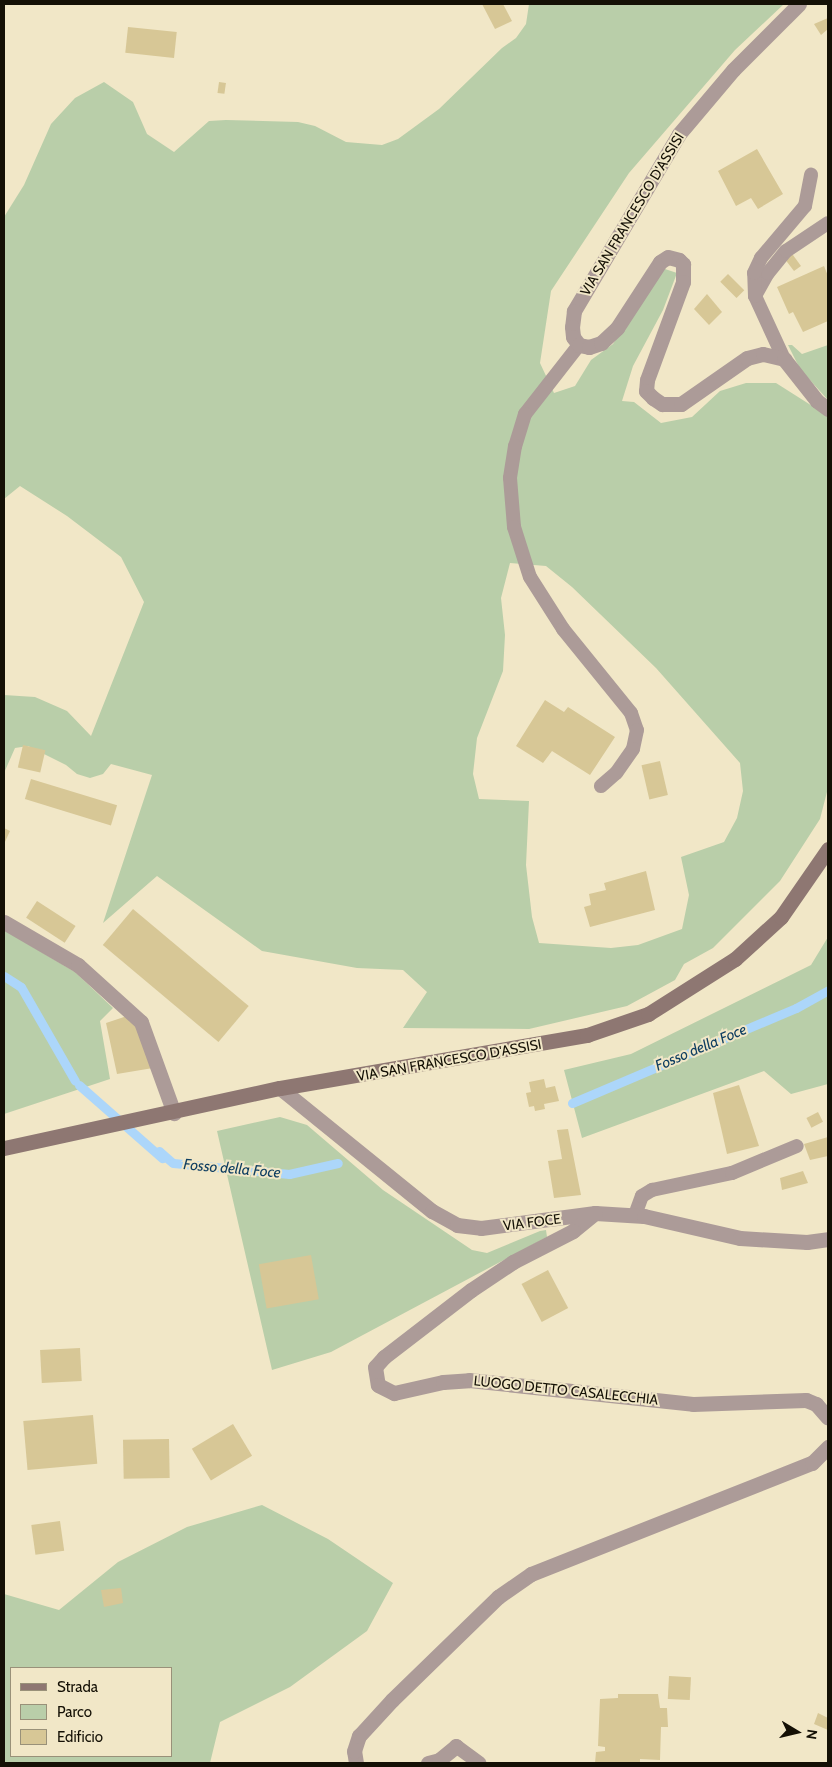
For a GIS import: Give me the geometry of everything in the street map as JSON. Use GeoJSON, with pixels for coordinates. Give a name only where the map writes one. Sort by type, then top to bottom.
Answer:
{"type":"FeatureCollection","features":[{"type":"Feature","properties":{"kind":"main road","name":"VIA SAN FRANCESCO D'ASSISI"},"geometry":{"type":"LineString","coordinates":[[4,1148],[280,1088],[587,1035],[648,1014],[693,988],[742,953],[781,917],[828,849]]}},
{"type":"Feature","properties":{"kind":"street","name":"VIA SAN FRANCESCO D'ASSISI"},"geometry":{"type":"LineString","coordinates":[[580,345],[573,337],[574,310],[679,134],[733,70],[799,4]]}},
{"type":"Feature","properties":{"kind":"street"},"geometry":{"type":"LineString","coordinates":[[580,345],[589,348],[601,343],[618,328],[660,262],[668,257],[679,260],[684,271],[647,380],[646,391],[653,398],[662,404],[681,404],[747,358],[763,354],[784,359],[818,401],[828,409]]}},
{"type":"Feature","properties":{"kind":"street"},"geometry":{"type":"LineString","coordinates":[[4,922],[78,965],[142,1022],[174,1112]]}},
{"type":"Feature","properties":{"kind":"street","name":"VIA FOCE"},"geometry":{"type":"LineString","coordinates":[[280,1088],[432,1211],[457,1225],[481,1228],[595,1213],[635,1215],[740,1238],[807,1242],[828,1239]]}},
{"type":"Feature","properties":{"kind":"street","name":"LUOGO DETTO CASALECCHIA"},"geometry":{"type":"LineString","coordinates":[[595,1213],[573,1231],[514,1262],[472,1290],[384,1357],[375,1367],[378,1385],[394,1393],[443,1382],[469,1380],[693,1404],[806,1400],[816,1404],[828,1418]]}},
{"type":"Feature","properties":{"kind":"street"},"geometry":{"type":"LineString","coordinates":[[356,1763],[354,1751],[359,1736],[392,1700],[498,1598],[531,1574],[812,1463],[828,1446]]}},
{"type":"Feature","properties":{"kind":"street"},"geometry":{"type":"LineString","coordinates":[[428,1763],[439,1760],[456,1746]]}},
{"type":"Feature","properties":{"kind":"lane"},"geometry":{"type":"LineString","coordinates":[[784,359],[755,296],[754,273],[761,258],[797,220],[805,206],[811,176]]}},
{"type":"Feature","properties":{"kind":"lane"},"geometry":{"type":"LineString","coordinates":[[755,296],[768,273],[786,251],[828,223]]}},
{"type":"Feature","properties":{"kind":"lane"},"geometry":{"type":"LineString","coordinates":[[580,345],[525,414],[515,446],[510,478],[514,527],[530,577],[563,629],[631,713],[637,730],[633,749],[616,773],[600,786]]}},
{"type":"Feature","properties":{"kind":"lane"},"geometry":{"type":"LineString","coordinates":[[635,1215],[642,1196],[652,1190],[732,1173],[797,1146]]}},
{"type":"Feature","properties":{"kind":"lane"},"geometry":{"type":"LineString","coordinates":[[456,1746],[479,1763]]}},
{"type":"Feature","properties":{"kind":"green space"},"geometry":{"type":"Polygon","coordinates":[[[529,4],[784,4],[735,50],[629,173],[551,291],[540,363],[554,393],[575,386],[591,360],[613,344],[650,285],[665,269],[677,273],[663,310],[633,366],[622,401],[634,402],[661,423],[692,417],[720,391],[746,383],[776,383],[828,416],[828,788],[820,819],[780,881],[713,948],[684,964],[675,980],[627,1006],[529,1029],[403,1028],[427,992],[403,970],[357,968],[262,951],[157,876],[103,923],[152,775],[111,764],[103,774],[90,778],[77,774],[66,765],[28,746],[15,748],[4,773],[4,695],[35,697],[67,711],[91,736],[144,602],[121,557],[67,516],[20,486],[4,499],[4,217],[24,185],[51,124],[75,98],[104,82],[133,102],[147,134],[174,152],[209,121],[226,120],[298,122],[315,126],[346,142],[382,145],[398,139],[439,109],[502,48],[516,38],[526,24],[529,4]],[[510,563],[501,598],[505,635],[503,671],[477,738],[473,774],[479,799],[529,801],[526,865],[532,917],[539,943],[611,948],[638,945],[682,929],[689,895],[681,857],[724,842],[737,818],[743,791],[740,763],[656,668],[572,587],[546,566],[510,563]]]}},
{"type":"Feature","properties":{"kind":"green space"},"geometry":{"type":"Polygon","coordinates":[[[788,345],[792,345],[802,354],[828,345],[828,400],[800,369],[788,345]]]}},
{"type":"Feature","properties":{"kind":"green space"},"geometry":{"type":"Polygon","coordinates":[[[4,930],[75,972],[113,1008],[100,1021],[110,1079],[4,1114],[4,930]]]}},
{"type":"Feature","properties":{"kind":"green space"},"geometry":{"type":"Polygon","coordinates":[[[828,937],[828,1084],[791,1094],[764,1071],[582,1138],[564,1070],[631,1054],[811,965],[828,937]]]}},
{"type":"Feature","properties":{"kind":"green space"},"geometry":{"type":"Polygon","coordinates":[[[280,1117],[307,1125],[383,1190],[472,1250],[487,1253],[540,1231],[546,1230],[547,1237],[331,1352],[272,1370],[217,1131],[280,1117]]]}},
{"type":"Feature","properties":{"kind":"green space"},"geometry":{"type":"Polygon","coordinates":[[[262,1505],[328,1539],[393,1583],[367,1631],[290,1687],[220,1722],[210,1763],[4,1763],[4,1594],[59,1610],[118,1562],[187,1527],[262,1505]]]}},
{"type":"Feature","properties":{"kind":"building"},"geometry":{"type":"Polygon","coordinates":[[[482,4],[503,4],[512,21],[495,29],[482,4]]]}},
{"type":"Feature","properties":{"kind":"building"},"geometry":{"type":"Polygon","coordinates":[[[828,18],[828,29],[821,35],[814,24],[828,18]]]}},
{"type":"Feature","properties":{"kind":"building"},"geometry":{"type":"Polygon","coordinates":[[[128,27],[177,32],[174,58],[125,53],[128,27]]]}},
{"type":"Feature","properties":{"kind":"building"},"geometry":{"type":"Polygon","coordinates":[[[219,82],[226,83],[224,94],[217,93],[219,82]]]}},
{"type":"Feature","properties":{"kind":"building"},"geometry":{"type":"Polygon","coordinates":[[[757,149],[783,194],[758,209],[751,198],[736,206],[718,171],[757,149]]]}},
{"type":"Feature","properties":{"kind":"building"},"geometry":{"type":"Polygon","coordinates":[[[790,251],[801,266],[794,271],[784,258],[790,251]]]}},
{"type":"Feature","properties":{"kind":"building"},"geometry":{"type":"Polygon","coordinates":[[[824,266],[828,276],[828,321],[803,332],[793,312],[789,314],[777,287],[824,266]]]}},
{"type":"Feature","properties":{"kind":"building"},"geometry":{"type":"Polygon","coordinates":[[[728,274],[744,290],[736,298],[720,282],[728,274]]]}},
{"type":"Feature","properties":{"kind":"building"},"geometry":{"type":"Polygon","coordinates":[[[707,294],[722,312],[709,325],[694,309],[707,294]]]}},
{"type":"Feature","properties":{"kind":"building"},"geometry":{"type":"Polygon","coordinates":[[[545,700],[564,712],[568,707],[615,737],[590,775],[552,751],[543,763],[516,746],[545,700]]]}},
{"type":"Feature","properties":{"kind":"building"},"geometry":{"type":"Polygon","coordinates":[[[23,745],[45,750],[40,773],[18,767],[23,745]]]}},
{"type":"Feature","properties":{"kind":"building"},"geometry":{"type":"Polygon","coordinates":[[[660,761],[668,795],[649,799],[641,765],[660,761]]]}},
{"type":"Feature","properties":{"kind":"building"},"geometry":{"type":"Polygon","coordinates":[[[31,779],[117,805],[111,825],[25,799],[31,779]]]}},
{"type":"Feature","properties":{"kind":"building"},"geometry":{"type":"Polygon","coordinates":[[[4,828],[10,831],[4,844],[4,828]]]}},
{"type":"Feature","properties":{"kind":"building"},"geometry":{"type":"Polygon","coordinates":[[[646,871],[655,910],[590,927],[584,907],[591,905],[589,894],[606,890],[604,883],[646,871]]]}},
{"type":"Feature","properties":{"kind":"building"},"geometry":{"type":"Polygon","coordinates":[[[37,901],[76,926],[65,943],[26,918],[37,901]]]}},
{"type":"Feature","properties":{"kind":"building"},"geometry":{"type":"Polygon","coordinates":[[[133,909],[249,1006],[218,1042],[103,945],[133,909]]]}},
{"type":"Feature","properties":{"kind":"building"},"geometry":{"type":"Polygon","coordinates":[[[127,1016],[130,1022],[135,1021],[153,1068],[117,1074],[106,1023],[127,1016]]]}},
{"type":"Feature","properties":{"kind":"building"},"geometry":{"type":"Polygon","coordinates":[[[544,1079],[546,1088],[555,1086],[559,1101],[544,1104],[545,1109],[535,1111],[534,1106],[529,1107],[526,1093],[531,1092],[529,1082],[544,1079]]]}},
{"type":"Feature","properties":{"kind":"building"},"geometry":{"type":"Polygon","coordinates":[[[739,1085],[759,1146],[727,1154],[713,1093],[739,1085]]]}},
{"type":"Feature","properties":{"kind":"building"},"geometry":{"type":"Polygon","coordinates":[[[818,1112],[823,1122],[811,1128],[806,1118],[818,1112]]]}},
{"type":"Feature","properties":{"kind":"building"},"geometry":{"type":"Polygon","coordinates":[[[568,1129],[581,1195],[554,1198],[548,1161],[562,1159],[557,1130],[568,1129]]]}},
{"type":"Feature","properties":{"kind":"building"},"geometry":{"type":"Polygon","coordinates":[[[828,1137],[828,1156],[810,1160],[804,1144],[828,1137]]]}},
{"type":"Feature","properties":{"kind":"building"},"geometry":{"type":"Polygon","coordinates":[[[803,1171],[808,1183],[782,1190],[780,1178],[803,1171]]]}},
{"type":"Feature","properties":{"kind":"building"},"geometry":{"type":"Polygon","coordinates":[[[311,1255],[319,1299],[267,1309],[259,1264],[311,1255]]]}},
{"type":"Feature","properties":{"kind":"building"},"geometry":{"type":"Polygon","coordinates":[[[548,1270],[568,1308],[542,1322],[522,1284],[548,1270]]]}},
{"type":"Feature","properties":{"kind":"building"},"geometry":{"type":"Polygon","coordinates":[[[80,1348],[82,1381],[42,1383],[40,1350],[80,1348]]]}},
{"type":"Feature","properties":{"kind":"building"},"geometry":{"type":"Polygon","coordinates":[[[93,1415],[97,1464],[28,1470],[23,1421],[93,1415]]]}},
{"type":"Feature","properties":{"kind":"building"},"geometry":{"type":"Polygon","coordinates":[[[233,1424],[252,1456],[211,1480],[192,1449],[233,1424]]]}},
{"type":"Feature","properties":{"kind":"building"},"geometry":{"type":"Polygon","coordinates":[[[169,1439],[170,1478],[124,1479],[123,1440],[169,1439]]]}},
{"type":"Feature","properties":{"kind":"building"},"geometry":{"type":"Polygon","coordinates":[[[60,1521],[64,1551],[35,1555],[31,1525],[60,1521]]]}},
{"type":"Feature","properties":{"kind":"building"},"geometry":{"type":"Polygon","coordinates":[[[121,1588],[123,1603],[104,1607],[101,1590],[121,1588]]]}},
{"type":"Feature","properties":{"kind":"building"},"geometry":{"type":"Polygon","coordinates":[[[669,1676],[691,1677],[690,1700],[668,1699],[669,1676]]]}},
{"type":"Feature","properties":{"kind":"building"},"geometry":{"type":"Polygon","coordinates":[[[618,1694],[658,1694],[660,1708],[667,1708],[668,1727],[661,1727],[660,1760],[640,1759],[640,1763],[595,1763],[596,1752],[605,1751],[605,1747],[598,1746],[600,1699],[618,1698],[618,1694]]]}},
{"type":"Feature","properties":{"kind":"building"},"geometry":{"type":"Polygon","coordinates":[[[818,1713],[828,1718],[828,1730],[814,1724],[818,1713]]]}},
{"type":"Feature","properties":{"kind":"waterway","name":"Fosso della Foce"},"geometry":{"type":"LineString","coordinates":[[4,976],[21,987],[75,1081]]}},
{"type":"Feature","properties":{"kind":"waterway","name":"Fosso della Foce"},"geometry":{"type":"LineString","coordinates":[[572,1103],[796,1008],[828,990]]}},
{"type":"Feature","properties":{"kind":"waterway","name":"Fosso della Foce"},"geometry":{"type":"LineString","coordinates":[[79,1085],[162,1158]]}},
{"type":"Feature","properties":{"kind":"waterway","name":"Fosso della Foce"},"geometry":{"type":"LineString","coordinates":[[159,1151],[173,1163],[289,1174],[338,1163]]}}]}
